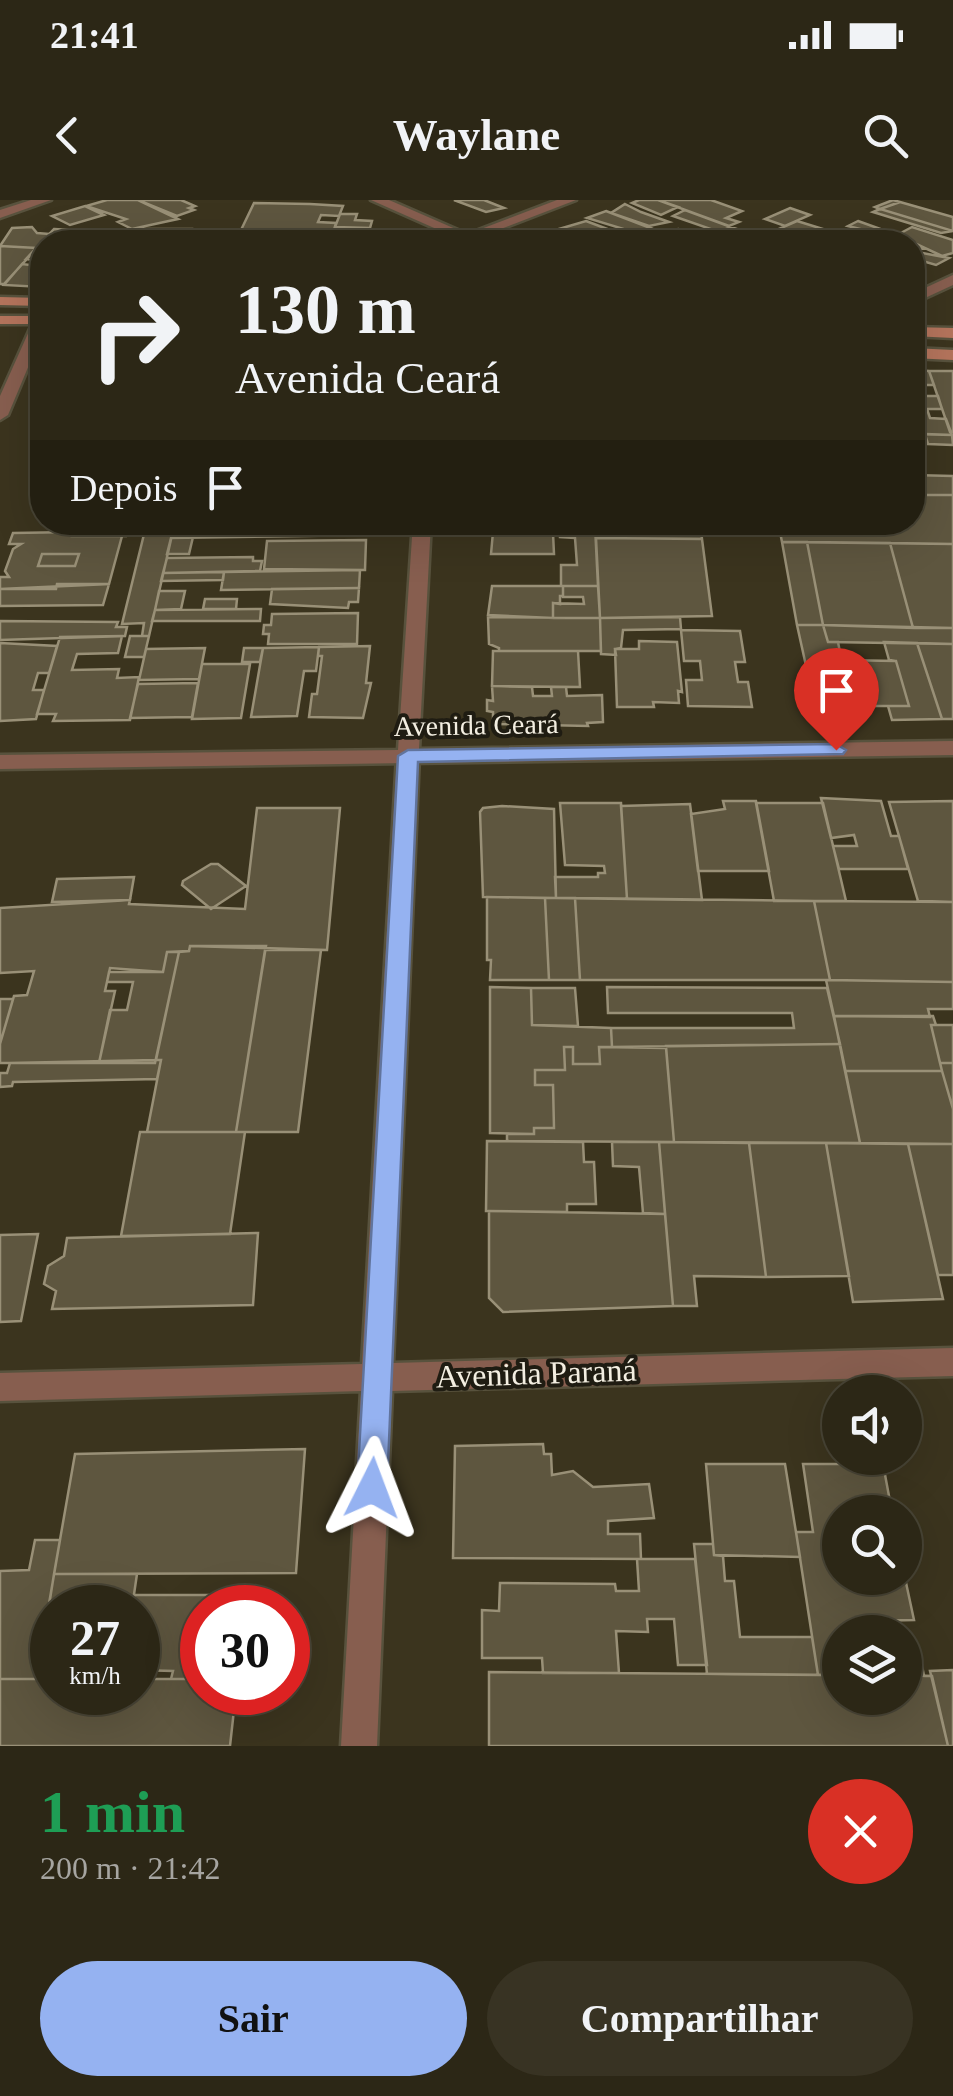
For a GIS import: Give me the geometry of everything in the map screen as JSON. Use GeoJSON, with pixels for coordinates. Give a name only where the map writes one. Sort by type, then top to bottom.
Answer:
{"type":"FeatureCollection","features":[{"type":"Feature","properties":{"kind":"main road"},"geometry":{"type":"LineString","coordinates":[[0,301],[30,302]]}},
{"type":"Feature","properties":{"kind":"main road"},"geometry":{"type":"LineString","coordinates":[[0,320],[30,320]]}},
{"type":"Feature","properties":{"kind":"main road"},"geometry":{"type":"LineString","coordinates":[[925,332],[953,333]]}},
{"type":"Feature","properties":{"kind":"main road"},"geometry":{"type":"LineString","coordinates":[[925,353],[953,354]]}},
{"type":"Feature","properties":{"kind":"street"},"geometry":{"type":"LineString","coordinates":[[0,214],[44,200]]}},
{"type":"Feature","properties":{"kind":"street"},"geometry":{"type":"LineString","coordinates":[[378,200],[444,230]]}},
{"type":"Feature","properties":{"kind":"street"},"geometry":{"type":"LineString","coordinates":[[492,230],[570,200]]}},
{"type":"Feature","properties":{"kind":"street"},"geometry":{"type":"LineString","coordinates":[[925,293],[953,279]]}},
{"type":"Feature","properties":{"kind":"street"},"geometry":{"type":"LineString","coordinates":[[0,416],[30,347]]}},
{"type":"Feature","properties":{"kind":"street"},"geometry":{"type":"LineString","coordinates":[[359,1746],[421,535]]}},
{"type":"Feature","properties":{"kind":"street","name":"Avenida Ceará"},"geometry":{"type":"LineString","coordinates":[[0,762],[953,748]]}},
{"type":"Feature","properties":{"kind":"street","name":"Avenida Paraná"},"geometry":{"type":"LineString","coordinates":[[0,1387],[953,1362]]}},
{"type":"Feature","properties":{"kind":"building"},"geometry":{"type":"Polygon","coordinates":[[[107,200],[138,200],[178,219],[132,229],[118,222],[126,219],[86,206],[107,200]]]}},
{"type":"Feature","properties":{"kind":"building"},"geometry":{"type":"Polygon","coordinates":[[[138,200],[181,200],[195,206],[189,208],[194,210],[177,216],[138,200]]]}},
{"type":"Feature","properties":{"kind":"building"},"geometry":{"type":"Polygon","coordinates":[[[454,200],[484,200],[504,208],[486,212],[454,200]]]}},
{"type":"Feature","properties":{"kind":"building"},"geometry":{"type":"Polygon","coordinates":[[[658,200],[678,207],[661,215],[632,203],[658,200]]]}},
{"type":"Feature","properties":{"kind":"building"},"geometry":{"type":"Polygon","coordinates":[[[658,200],[711,200],[742,211],[726,218],[739,222],[729,226],[658,200]]]}},
{"type":"Feature","properties":{"kind":"building"},"geometry":{"type":"Polygon","coordinates":[[[893,200],[953,217],[953,231],[941,233],[873,212],[880,209],[875,207],[893,200]]]}},
{"type":"Feature","properties":{"kind":"building"},"geometry":{"type":"Polygon","coordinates":[[[900,202],[953,217],[953,231],[880,209],[900,202]]]}},
{"type":"Feature","properties":{"kind":"building"},"geometry":{"type":"Polygon","coordinates":[[[254,203],[343,206],[339,216],[321,215],[318,222],[336,223],[334,230],[241,230],[254,203]]]}},
{"type":"Feature","properties":{"kind":"building"},"geometry":{"type":"Polygon","coordinates":[[[625,204],[669,222],[649,226],[611,213],[625,204]]]}},
{"type":"Feature","properties":{"kind":"building"},"geometry":{"type":"Polygon","coordinates":[[[85,206],[104,215],[70,225],[52,216],[85,206]]]}},
{"type":"Feature","properties":{"kind":"building"},"geometry":{"type":"Polygon","coordinates":[[[790,208],[810,215],[785,226],[765,219],[790,208]]]}},
{"type":"Feature","properties":{"kind":"building"},"geometry":{"type":"Polygon","coordinates":[[[685,210],[731,227],[713,230],[673,216],[685,210]]]}},
{"type":"Feature","properties":{"kind":"building"},"geometry":{"type":"Polygon","coordinates":[[[606,211],[657,230],[627,230],[587,218],[606,211]]]}},
{"type":"Feature","properties":{"kind":"building"},"geometry":{"type":"Polygon","coordinates":[[[340,214],[357,214],[355,220],[372,221],[370,228],[335,227],[340,214]]]}},
{"type":"Feature","properties":{"kind":"building"},"geometry":{"type":"Polygon","coordinates":[[[586,221],[610,230],[562,230],[586,221]]]}},
{"type":"Feature","properties":{"kind":"building"},"geometry":{"type":"Polygon","coordinates":[[[797,221],[823,229],[821,230],[776,230],[797,221]]]}},
{"type":"Feature","properties":{"kind":"building"},"geometry":{"type":"Polygon","coordinates":[[[858,221],[883,230],[864,230],[848,226],[858,221]]]}},
{"type":"Feature","properties":{"kind":"building"},"geometry":{"type":"Polygon","coordinates":[[[32,227],[30,248],[0,246],[12,228],[32,227]]]}},
{"type":"Feature","properties":{"kind":"building"},"geometry":{"type":"Polygon","coordinates":[[[925,231],[953,240],[953,253],[942,256],[925,248],[925,231]]]}},
{"type":"Feature","properties":{"kind":"building"},"geometry":{"type":"Polygon","coordinates":[[[0,246],[30,248],[30,256],[0,284],[0,246]]]}},
{"type":"Feature","properties":{"kind":"building"},"geometry":{"type":"Polygon","coordinates":[[[925,254],[949,258],[936,265],[925,262],[925,254]]]}},
{"type":"Feature","properties":{"kind":"building"},"geometry":{"type":"Polygon","coordinates":[[[22,264],[30,265],[30,286],[4,285],[22,264]]]}},
{"type":"Feature","properties":{"kind":"building"},"geometry":{"type":"Polygon","coordinates":[[[925,371],[929,371],[934,385],[925,385],[925,371]]]}},
{"type":"Feature","properties":{"kind":"building"},"geometry":{"type":"Polygon","coordinates":[[[929,371],[953,371],[953,432],[950,432],[929,371]]]}},
{"type":"Feature","properties":{"kind":"building"},"geometry":{"type":"Polygon","coordinates":[[[925,396],[938,396],[942,409],[927,409],[930,418],[946,419],[952,435],[925,434],[925,396]]]}},
{"type":"Feature","properties":{"kind":"building"},"geometry":{"type":"Polygon","coordinates":[[[925,434],[952,435],[953,445],[928,444],[925,434]]]}},
{"type":"Feature","properties":{"kind":"building"},"geometry":{"type":"Polygon","coordinates":[[[925,475],[953,476],[953,495],[925,495],[925,475]]]}},
{"type":"Feature","properties":{"kind":"building"},"geometry":{"type":"Polygon","coordinates":[[[925,495],[953,495],[953,544],[782,542],[781,535],[925,535],[925,495]]]}},
{"type":"Feature","properties":{"kind":"building"},"geometry":{"type":"Polygon","coordinates":[[[13,533],[122,536],[109,584],[0,589],[0,577],[9,577],[5,571],[13,549],[21,544],[9,544],[13,533]]]}},
{"type":"Feature","properties":{"kind":"building"},"geometry":{"type":"Polygon","coordinates":[[[144,535],[172,535],[149,636],[142,636],[144,623],[122,624],[144,535]]]}},
{"type":"Feature","properties":{"kind":"building"},"geometry":{"type":"Polygon","coordinates":[[[172,535],[367,535],[171,538],[172,535]]]}},
{"type":"Feature","properties":{"kind":"building"},"geometry":{"type":"Polygon","coordinates":[[[493,535],[553,535],[554,554],[491,554],[493,535]]]}},
{"type":"Feature","properties":{"kind":"building"},"geometry":{"type":"Polygon","coordinates":[[[595,535],[598,586],[561,586],[561,565],[577,565],[575,538],[560,537],[595,535]]]}},
{"type":"Feature","properties":{"kind":"building"},"geometry":{"type":"Polygon","coordinates":[[[596,535],[702,535],[702,539],[596,535]]]}},
{"type":"Feature","properties":{"kind":"building"},"geometry":{"type":"Polygon","coordinates":[[[193,537],[189,554],[167,554],[171,538],[193,537]]]}},
{"type":"Feature","properties":{"kind":"building"},"geometry":{"type":"Polygon","coordinates":[[[596,538],[702,539],[712,616],[600,618],[596,538]]]}},
{"type":"Feature","properties":{"kind":"building"},"geometry":{"type":"Polygon","coordinates":[[[366,540],[365,570],[264,569],[267,541],[366,540]]]}},
{"type":"Feature","properties":{"kind":"building"},"geometry":{"type":"Polygon","coordinates":[[[782,542],[807,542],[823,625],[797,625],[782,542]]]}},
{"type":"Feature","properties":{"kind":"building"},"geometry":{"type":"Polygon","coordinates":[[[807,542],[890,543],[913,628],[823,625],[807,542]]]}},
{"type":"Feature","properties":{"kind":"building"},"geometry":{"type":"Polygon","coordinates":[[[890,543],[953,544],[953,628],[913,628],[890,543]]]}},
{"type":"Feature","properties":{"kind":"building"},"geometry":{"type":"Polygon","coordinates":[[[42,554],[79,554],[75,566],[38,566],[42,554]]]}},
{"type":"Feature","properties":{"kind":"building"},"geometry":{"type":"Polygon","coordinates":[[[253,557],[253,561],[262,561],[260,571],[163,573],[167,558],[253,557]]]}},
{"type":"Feature","properties":{"kind":"building"},"geometry":{"type":"Polygon","coordinates":[[[360,570],[359,588],[221,590],[224,572],[360,570]]]}},
{"type":"Feature","properties":{"kind":"building"},"geometry":{"type":"Polygon","coordinates":[[[224,572],[223,580],[161,581],[163,573],[224,572]]]}},
{"type":"Feature","properties":{"kind":"building"},"geometry":{"type":"Polygon","coordinates":[[[57,584],[109,584],[103,605],[0,606],[0,589],[56,589],[57,584]]]}},
{"type":"Feature","properties":{"kind":"building"},"geometry":{"type":"Polygon","coordinates":[[[492,586],[563,586],[563,596],[560,604],[553,603],[553,618],[488,615],[492,586]]]}},
{"type":"Feature","properties":{"kind":"building"},"geometry":{"type":"Polygon","coordinates":[[[563,586],[598,586],[600,618],[553,618],[553,603],[584,604],[583,597],[563,597],[563,586]]]}},
{"type":"Feature","properties":{"kind":"building"},"geometry":{"type":"Polygon","coordinates":[[[359,588],[358,602],[349,602],[348,608],[270,604],[272,589],[359,588]]]}},
{"type":"Feature","properties":{"kind":"building"},"geometry":{"type":"Polygon","coordinates":[[[159,591],[185,591],[181,609],[155,610],[159,591]]]}},
{"type":"Feature","properties":{"kind":"building"},"geometry":{"type":"Polygon","coordinates":[[[205,599],[237,599],[236,609],[203,609],[205,599]]]}},
{"type":"Feature","properties":{"kind":"building"},"geometry":{"type":"Polygon","coordinates":[[[261,609],[260,621],[152,621],[155,610],[261,609]]]}},
{"type":"Feature","properties":{"kind":"building"},"geometry":{"type":"Polygon","coordinates":[[[358,613],[357,644],[268,644],[269,634],[263,634],[264,625],[271,625],[272,614],[358,613]]]}},
{"type":"Feature","properties":{"kind":"building"},"geometry":{"type":"Polygon","coordinates":[[[488,617],[600,618],[601,651],[499,651],[489,644],[488,617]]]}},
{"type":"Feature","properties":{"kind":"building"},"geometry":{"type":"Polygon","coordinates":[[[680,617],[681,629],[623,630],[616,655],[601,654],[600,618],[680,617]]]}},
{"type":"Feature","properties":{"kind":"building"},"geometry":{"type":"Polygon","coordinates":[[[0,621],[118,622],[116,627],[127,627],[125,636],[0,640],[0,621]]]}},
{"type":"Feature","properties":{"kind":"building"},"geometry":{"type":"Polygon","coordinates":[[[797,625],[823,625],[828,642],[838,642],[853,720],[818,720],[797,625]]]}},
{"type":"Feature","properties":{"kind":"building"},"geometry":{"type":"Polygon","coordinates":[[[823,625],[953,628],[953,644],[828,642],[823,625]]]}},
{"type":"Feature","properties":{"kind":"building"},"geometry":{"type":"Polygon","coordinates":[[[681,630],[740,631],[745,662],[735,662],[738,682],[748,682],[752,707],[688,706],[686,680],[702,680],[700,661],[684,661],[681,630]]]}},
{"type":"Feature","properties":{"kind":"building"},"geometry":{"type":"Polygon","coordinates":[[[122,636],[118,653],[77,654],[72,670],[119,669],[117,678],[139,677],[130,720],[53,721],[56,714],[37,714],[60,637],[122,636]]]}},
{"type":"Feature","properties":{"kind":"building"},"geometry":{"type":"Polygon","coordinates":[[[130,636],[149,636],[144,657],[125,657],[130,636]]]}},
{"type":"Feature","properties":{"kind":"building"},"geometry":{"type":"Polygon","coordinates":[[[639,641],[677,642],[682,692],[678,691],[679,703],[617,707],[615,649],[639,649],[639,641]]]}},
{"type":"Feature","properties":{"kind":"building"},"geometry":{"type":"Polygon","coordinates":[[[884,642],[917,643],[942,719],[892,720],[888,706],[909,706],[896,661],[889,660],[884,642]]]}},
{"type":"Feature","properties":{"kind":"building"},"geometry":{"type":"Polygon","coordinates":[[[0,643],[57,646],[49,673],[38,673],[33,690],[44,690],[36,719],[0,721],[0,643]]]}},
{"type":"Feature","properties":{"kind":"building"},"geometry":{"type":"Polygon","coordinates":[[[917,643],[953,644],[953,719],[942,719],[917,643]]]}},
{"type":"Feature","properties":{"kind":"building"},"geometry":{"type":"Polygon","coordinates":[[[370,646],[366,683],[371,683],[363,718],[309,717],[312,694],[317,694],[322,656],[318,656],[319,647],[370,646]]]}},
{"type":"Feature","properties":{"kind":"building"},"geometry":{"type":"Polygon","coordinates":[[[319,647],[316,671],[304,671],[297,716],[251,717],[263,648],[319,647]]]}},
{"type":"Feature","properties":{"kind":"building"},"geometry":{"type":"Polygon","coordinates":[[[205,648],[199,679],[139,680],[146,649],[205,648]]]}},
{"type":"Feature","properties":{"kind":"building"},"geometry":{"type":"Polygon","coordinates":[[[244,648],[263,648],[260,662],[242,662],[244,648]]]}},
{"type":"Feature","properties":{"kind":"building"},"geometry":{"type":"Polygon","coordinates":[[[493,651],[578,651],[580,687],[492,686],[493,651]]]}},
{"type":"Feature","properties":{"kind":"building"},"geometry":{"type":"Polygon","coordinates":[[[839,660],[896,661],[909,706],[851,706],[839,660]]]}},
{"type":"Feature","properties":{"kind":"building"},"geometry":{"type":"Polygon","coordinates":[[[202,664],[250,664],[241,718],[192,719],[202,664]]]}},
{"type":"Feature","properties":{"kind":"building"},"geometry":{"type":"Polygon","coordinates":[[[198,683],[192,717],[130,718],[138,684],[198,683]]]}},
{"type":"Feature","properties":{"kind":"building"},"geometry":{"type":"Polygon","coordinates":[[[492,686],[532,687],[533,696],[552,696],[551,687],[566,687],[567,696],[602,695],[603,722],[587,723],[588,726],[493,724],[493,712],[487,711],[487,700],[493,701],[492,686]]]}},
{"type":"Feature","properties":{"kind":"building"},"geometry":{"type":"Polygon","coordinates":[[[821,798],[881,801],[891,836],[899,836],[908,869],[839,869],[833,846],[857,846],[854,835],[831,838],[821,798]]]}},
{"type":"Feature","properties":{"kind":"building"},"geometry":{"type":"Polygon","coordinates":[[[723,801],[756,801],[769,871],[698,871],[691,814],[725,809],[723,801]]]}},
{"type":"Feature","properties":{"kind":"building"},"geometry":{"type":"Polygon","coordinates":[[[953,801],[953,902],[918,901],[889,802],[953,801]]]}},
{"type":"Feature","properties":{"kind":"building"},"geometry":{"type":"Polygon","coordinates":[[[560,803],[621,803],[627,899],[556,898],[555,877],[598,877],[598,873],[605,873],[604,866],[565,865],[560,803]]]}},
{"type":"Feature","properties":{"kind":"building"},"geometry":{"type":"Polygon","coordinates":[[[756,803],[823,803],[846,901],[774,901],[756,803]]]}},
{"type":"Feature","properties":{"kind":"building"},"geometry":{"type":"Polygon","coordinates":[[[690,804],[702,900],[627,899],[621,806],[690,804]]]}},
{"type":"Feature","properties":{"kind":"building"},"geometry":{"type":"Polygon","coordinates":[[[257,808],[340,808],[327,950],[190,946],[189,951],[167,952],[163,972],[110,968],[105,991],[115,991],[99,1063],[0,1063],[0,1044],[14,996],[27,995],[34,971],[0,973],[0,908],[130,900],[129,904],[245,909],[257,808]]]}},
{"type":"Feature","properties":{"kind":"building"},"geometry":{"type":"Polygon","coordinates":[[[483,808],[554,809],[556,898],[483,897],[480,812],[483,808]]]}},
{"type":"Feature","properties":{"kind":"building"},"geometry":{"type":"Polygon","coordinates":[[[211,864],[218,864],[246,886],[211,909],[182,885],[211,864]]]}},
{"type":"Feature","properties":{"kind":"building"},"geometry":{"type":"Polygon","coordinates":[[[134,877],[130,900],[52,902],[57,879],[134,877]]]}},
{"type":"Feature","properties":{"kind":"building"},"geometry":{"type":"Polygon","coordinates":[[[487,897],[545,898],[549,980],[490,980],[487,897]]]}},
{"type":"Feature","properties":{"kind":"building"},"geometry":{"type":"Polygon","coordinates":[[[545,898],[575,898],[580,980],[549,980],[545,898]]]}},
{"type":"Feature","properties":{"kind":"building"},"geometry":{"type":"Polygon","coordinates":[[[575,898],[814,901],[830,980],[580,980],[575,898]]]}},
{"type":"Feature","properties":{"kind":"building"},"geometry":{"type":"Polygon","coordinates":[[[814,901],[953,902],[953,982],[830,980],[814,901]]]}},
{"type":"Feature","properties":{"kind":"building"},"geometry":{"type":"Polygon","coordinates":[[[190,946],[266,946],[236,1132],[147,1132],[161,1060],[156,1060],[179,952],[189,951],[190,946]]]}},
{"type":"Feature","properties":{"kind":"building"},"geometry":{"type":"Polygon","coordinates":[[[265,950],[321,950],[298,1132],[236,1132],[265,950]]]}},
{"type":"Feature","properties":{"kind":"building"},"geometry":{"type":"Polygon","coordinates":[[[167,952],[179,952],[155,1063],[99,1063],[110,1010],[127,1010],[133,982],[107,982],[109,972],[163,972],[167,952]]]}},
{"type":"Feature","properties":{"kind":"building"},"geometry":{"type":"Polygon","coordinates":[[[826,980],[953,982],[953,1009],[928,1009],[930,1017],[834,1016],[826,980]]]}},
{"type":"Feature","properties":{"kind":"building"},"geometry":{"type":"Polygon","coordinates":[[[490,987],[531,988],[532,1025],[611,1028],[612,1047],[599,1047],[600,1064],[573,1064],[573,1047],[564,1047],[565,1070],[535,1070],[535,1085],[553,1085],[554,1128],[534,1128],[534,1134],[490,1133],[490,987]]]}},
{"type":"Feature","properties":{"kind":"building"},"geometry":{"type":"Polygon","coordinates":[[[607,987],[827,988],[840,1044],[612,1047],[611,1028],[794,1028],[792,1013],[608,1013],[607,987]]]}},
{"type":"Feature","properties":{"kind":"building"},"geometry":{"type":"Polygon","coordinates":[[[531,988],[575,988],[578,1026],[532,1025],[531,988]]]}},
{"type":"Feature","properties":{"kind":"building"},"geometry":{"type":"Polygon","coordinates":[[[0,999],[13,999],[0,1044],[0,999]]]}},
{"type":"Feature","properties":{"kind":"building"},"geometry":{"type":"Polygon","coordinates":[[[834,1016],[933,1016],[936,1025],[931,1025],[942,1071],[845,1071],[834,1016]]]}},
{"type":"Feature","properties":{"kind":"building"},"geometry":{"type":"Polygon","coordinates":[[[931,1025],[953,1025],[953,1063],[940,1063],[931,1025]]]}},
{"type":"Feature","properties":{"kind":"building"},"geometry":{"type":"Polygon","coordinates":[[[840,1044],[860,1143],[674,1142],[666,1046],[840,1044]]]}},
{"type":"Feature","properties":{"kind":"building"},"geometry":{"type":"Polygon","coordinates":[[[564,1047],[573,1047],[573,1064],[600,1064],[599,1047],[666,1048],[674,1142],[507,1141],[507,1134],[534,1134],[534,1128],[554,1128],[553,1085],[535,1085],[535,1070],[565,1070],[564,1047]]]}},
{"type":"Feature","properties":{"kind":"building"},"geometry":{"type":"Polygon","coordinates":[[[161,1060],[157,1079],[13,1082],[12,1086],[0,1087],[0,1073],[7,1073],[10,1063],[161,1060]]]}},
{"type":"Feature","properties":{"kind":"building"},"geometry":{"type":"Polygon","coordinates":[[[940,1063],[953,1063],[953,1109],[942,1071],[940,1063]]]}},
{"type":"Feature","properties":{"kind":"building"},"geometry":{"type":"Polygon","coordinates":[[[845,1071],[942,1071],[953,1109],[953,1144],[860,1143],[845,1071]]]}},
{"type":"Feature","properties":{"kind":"building"},"geometry":{"type":"Polygon","coordinates":[[[140,1132],[245,1132],[230,1234],[121,1236],[140,1132]]]}},
{"type":"Feature","properties":{"kind":"building"},"geometry":{"type":"Polygon","coordinates":[[[487,1141],[583,1142],[584,1162],[594,1162],[596,1204],[567,1204],[567,1212],[486,1211],[487,1141]]]}},
{"type":"Feature","properties":{"kind":"building"},"geometry":{"type":"Polygon","coordinates":[[[612,1142],[659,1142],[665,1214],[643,1213],[639,1167],[613,1166],[612,1142]]]}},
{"type":"Feature","properties":{"kind":"building"},"geometry":{"type":"Polygon","coordinates":[[[659,1142],[749,1143],[766,1277],[694,1276],[697,1306],[673,1306],[659,1142]]]}},
{"type":"Feature","properties":{"kind":"building"},"geometry":{"type":"Polygon","coordinates":[[[749,1143],[826,1143],[849,1276],[766,1277],[749,1143]]]}},
{"type":"Feature","properties":{"kind":"building"},"geometry":{"type":"Polygon","coordinates":[[[826,1143],[908,1144],[943,1299],[853,1302],[826,1143]]]}},
{"type":"Feature","properties":{"kind":"building"},"geometry":{"type":"Polygon","coordinates":[[[908,1144],[953,1144],[953,1275],[938,1275],[908,1144]]]}},
{"type":"Feature","properties":{"kind":"building"},"geometry":{"type":"Polygon","coordinates":[[[489,1211],[665,1214],[673,1306],[503,1312],[489,1298],[489,1211]]]}},
{"type":"Feature","properties":{"kind":"building"},"geometry":{"type":"Polygon","coordinates":[[[258,1233],[253,1305],[52,1309],[56,1291],[44,1284],[48,1266],[64,1256],[67,1238],[258,1233]]]}},
{"type":"Feature","properties":{"kind":"building"},"geometry":{"type":"Polygon","coordinates":[[[38,1234],[21,1321],[0,1322],[0,1235],[38,1234]]]}},
{"type":"Feature","properties":{"kind":"building"},"geometry":{"type":"Polygon","coordinates":[[[543,1444],[544,1454],[551,1454],[552,1475],[573,1471],[593,1487],[649,1484],[654,1518],[608,1521],[608,1534],[640,1534],[641,1559],[453,1558],[455,1446],[543,1444]]]}},
{"type":"Feature","properties":{"kind":"building"},"geometry":{"type":"Polygon","coordinates":[[[305,1449],[296,1573],[54,1574],[75,1454],[305,1449]]]}},
{"type":"Feature","properties":{"kind":"building"},"geometry":{"type":"Polygon","coordinates":[[[706,1464],[785,1464],[800,1557],[714,1555],[706,1464]]]}},
{"type":"Feature","properties":{"kind":"building"},"geometry":{"type":"Polygon","coordinates":[[[803,1464],[822,1464],[822,1475],[885,1475],[889,1495],[822,1495],[822,1595],[909,1595],[913,1615],[822,1615],[822,1675],[818,1675],[796,1532],[813,1532],[803,1464]]]}},
{"type":"Feature","properties":{"kind":"building"},"geometry":{"type":"Polygon","coordinates":[[[35,1540],[60,1540],[52,1585],[30,1585],[30,1679],[0,1679],[0,1571],[29,1570],[35,1540]]]}},
{"type":"Feature","properties":{"kind":"building"},"geometry":{"type":"Polygon","coordinates":[[[694,1544],[713,1544],[714,1555],[723,1556],[725,1581],[734,1581],[740,1637],[812,1637],[818,1675],[707,1674],[694,1544]]]}},
{"type":"Feature","properties":{"kind":"building"},"geometry":{"type":"Polygon","coordinates":[[[637,1559],[695,1559],[707,1665],[678,1665],[674,1619],[647,1619],[648,1632],[616,1631],[619,1673],[543,1673],[542,1658],[482,1658],[482,1610],[499,1611],[500,1583],[615,1584],[616,1591],[639,1591],[637,1559]]]}},
{"type":"Feature","properties":{"kind":"building"},"geometry":{"type":"Polygon","coordinates":[[[54,1574],[137,1574],[135,1585],[52,1585],[54,1574]]]}},
{"type":"Feature","properties":{"kind":"building"},"geometry":{"type":"Polygon","coordinates":[[[160,1595],[180,1595],[180,1679],[171,1679],[173,1671],[160,1671],[160,1595]]]}},
{"type":"Feature","properties":{"kind":"building"},"geometry":{"type":"Polygon","coordinates":[[[953,1670],[953,1746],[948,1746],[930,1671],[953,1670]]]}},
{"type":"Feature","properties":{"kind":"building"},"geometry":{"type":"Polygon","coordinates":[[[489,1672],[822,1675],[822,1715],[922,1715],[922,1676],[932,1676],[948,1746],[489,1746],[489,1672]]]}},
{"type":"Feature","properties":{"kind":"building"},"geometry":{"type":"Polygon","coordinates":[[[0,1679],[30,1679],[30,1715],[160,1715],[160,1679],[180,1679],[180,1715],[233,1715],[230,1746],[0,1746],[0,1679]]]}},
{"type":"Feature","properties":{"kind":"route"},"geometry":{"type":"LineString","coordinates":[[372,1488],[408,756],[836,750]]}}]}
